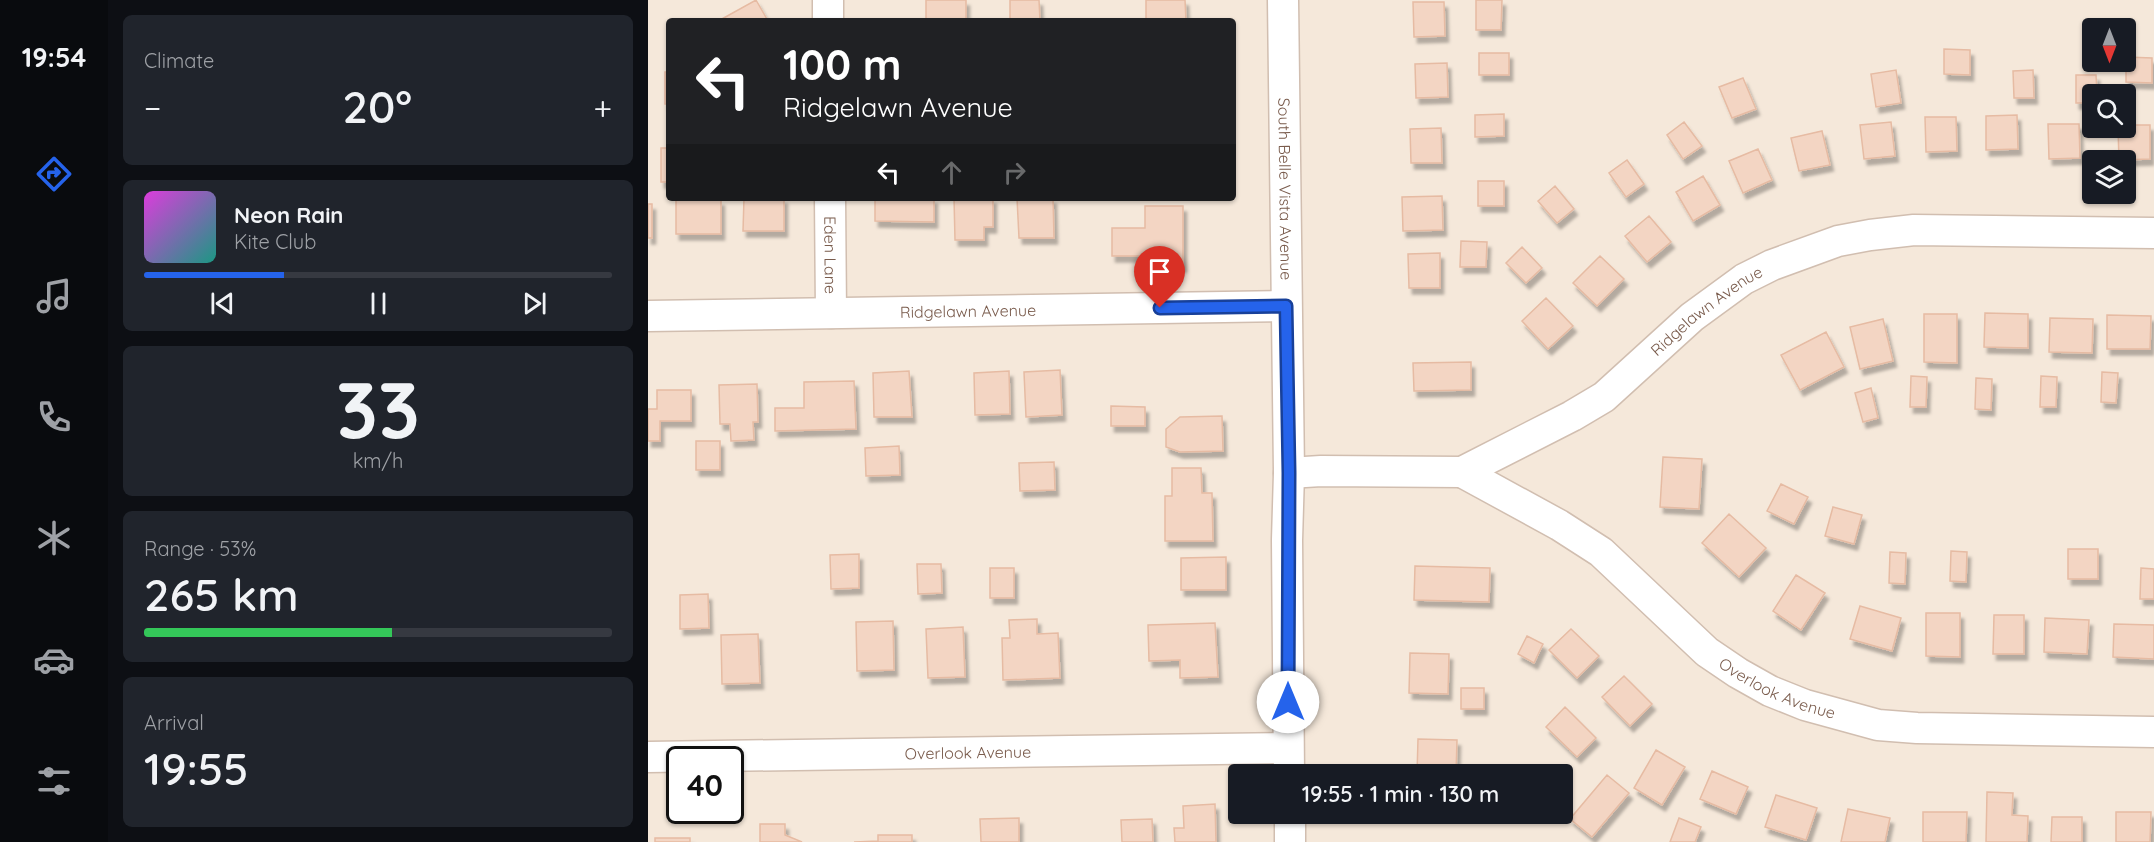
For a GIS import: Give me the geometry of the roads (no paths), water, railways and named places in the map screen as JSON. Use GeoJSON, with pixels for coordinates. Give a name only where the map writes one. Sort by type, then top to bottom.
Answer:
{"type":"FeatureCollection","features":[{"type":"Feature","properties":{"kind":"street"},"geometry":{"type":"LineString","coordinates":[[828,0],[828,18]]}},
{"type":"Feature","properties":{"kind":"street","name":"South Belle Vista Avenue"},"geometry":{"type":"LineString","coordinates":[[1283,0],[1289,473],[1288,761]]}},
{"type":"Feature","properties":{"kind":"street","name":"Eden Lane"},"geometry":{"type":"LineString","coordinates":[[830,201],[831,313]]}},
{"type":"Feature","properties":{"kind":"street","name":"Ridgelawn Avenue"},"geometry":{"type":"LineString","coordinates":[[1289,473],[1321,471],[1462,472],[1572,416],[1604,397],[1692,317],[1717,298],[1763,270],[1838,241],[1914,230],[2154,233]]}},
{"type":"Feature","properties":{"kind":"street","name":"Ridgelawn Avenue"},"geometry":{"type":"LineString","coordinates":[[648,316],[1286,306]]}},
{"type":"Feature","properties":{"kind":"street","name":"Overlook Avenue"},"geometry":{"type":"LineString","coordinates":[[1462,472],[1559,525],[1601,552],[1707,652],[1770,691],[1805,705],[1878,725],[1917,728],[2154,732]]}},
{"type":"Feature","properties":{"kind":"street","name":"Overlook Avenue"},"geometry":{"type":"LineString","coordinates":[[648,757],[1288,761]]}},
{"type":"Feature","properties":{"kind":"street"},"geometry":{"type":"LineString","coordinates":[[1290,824],[1290,842]]}}]}
